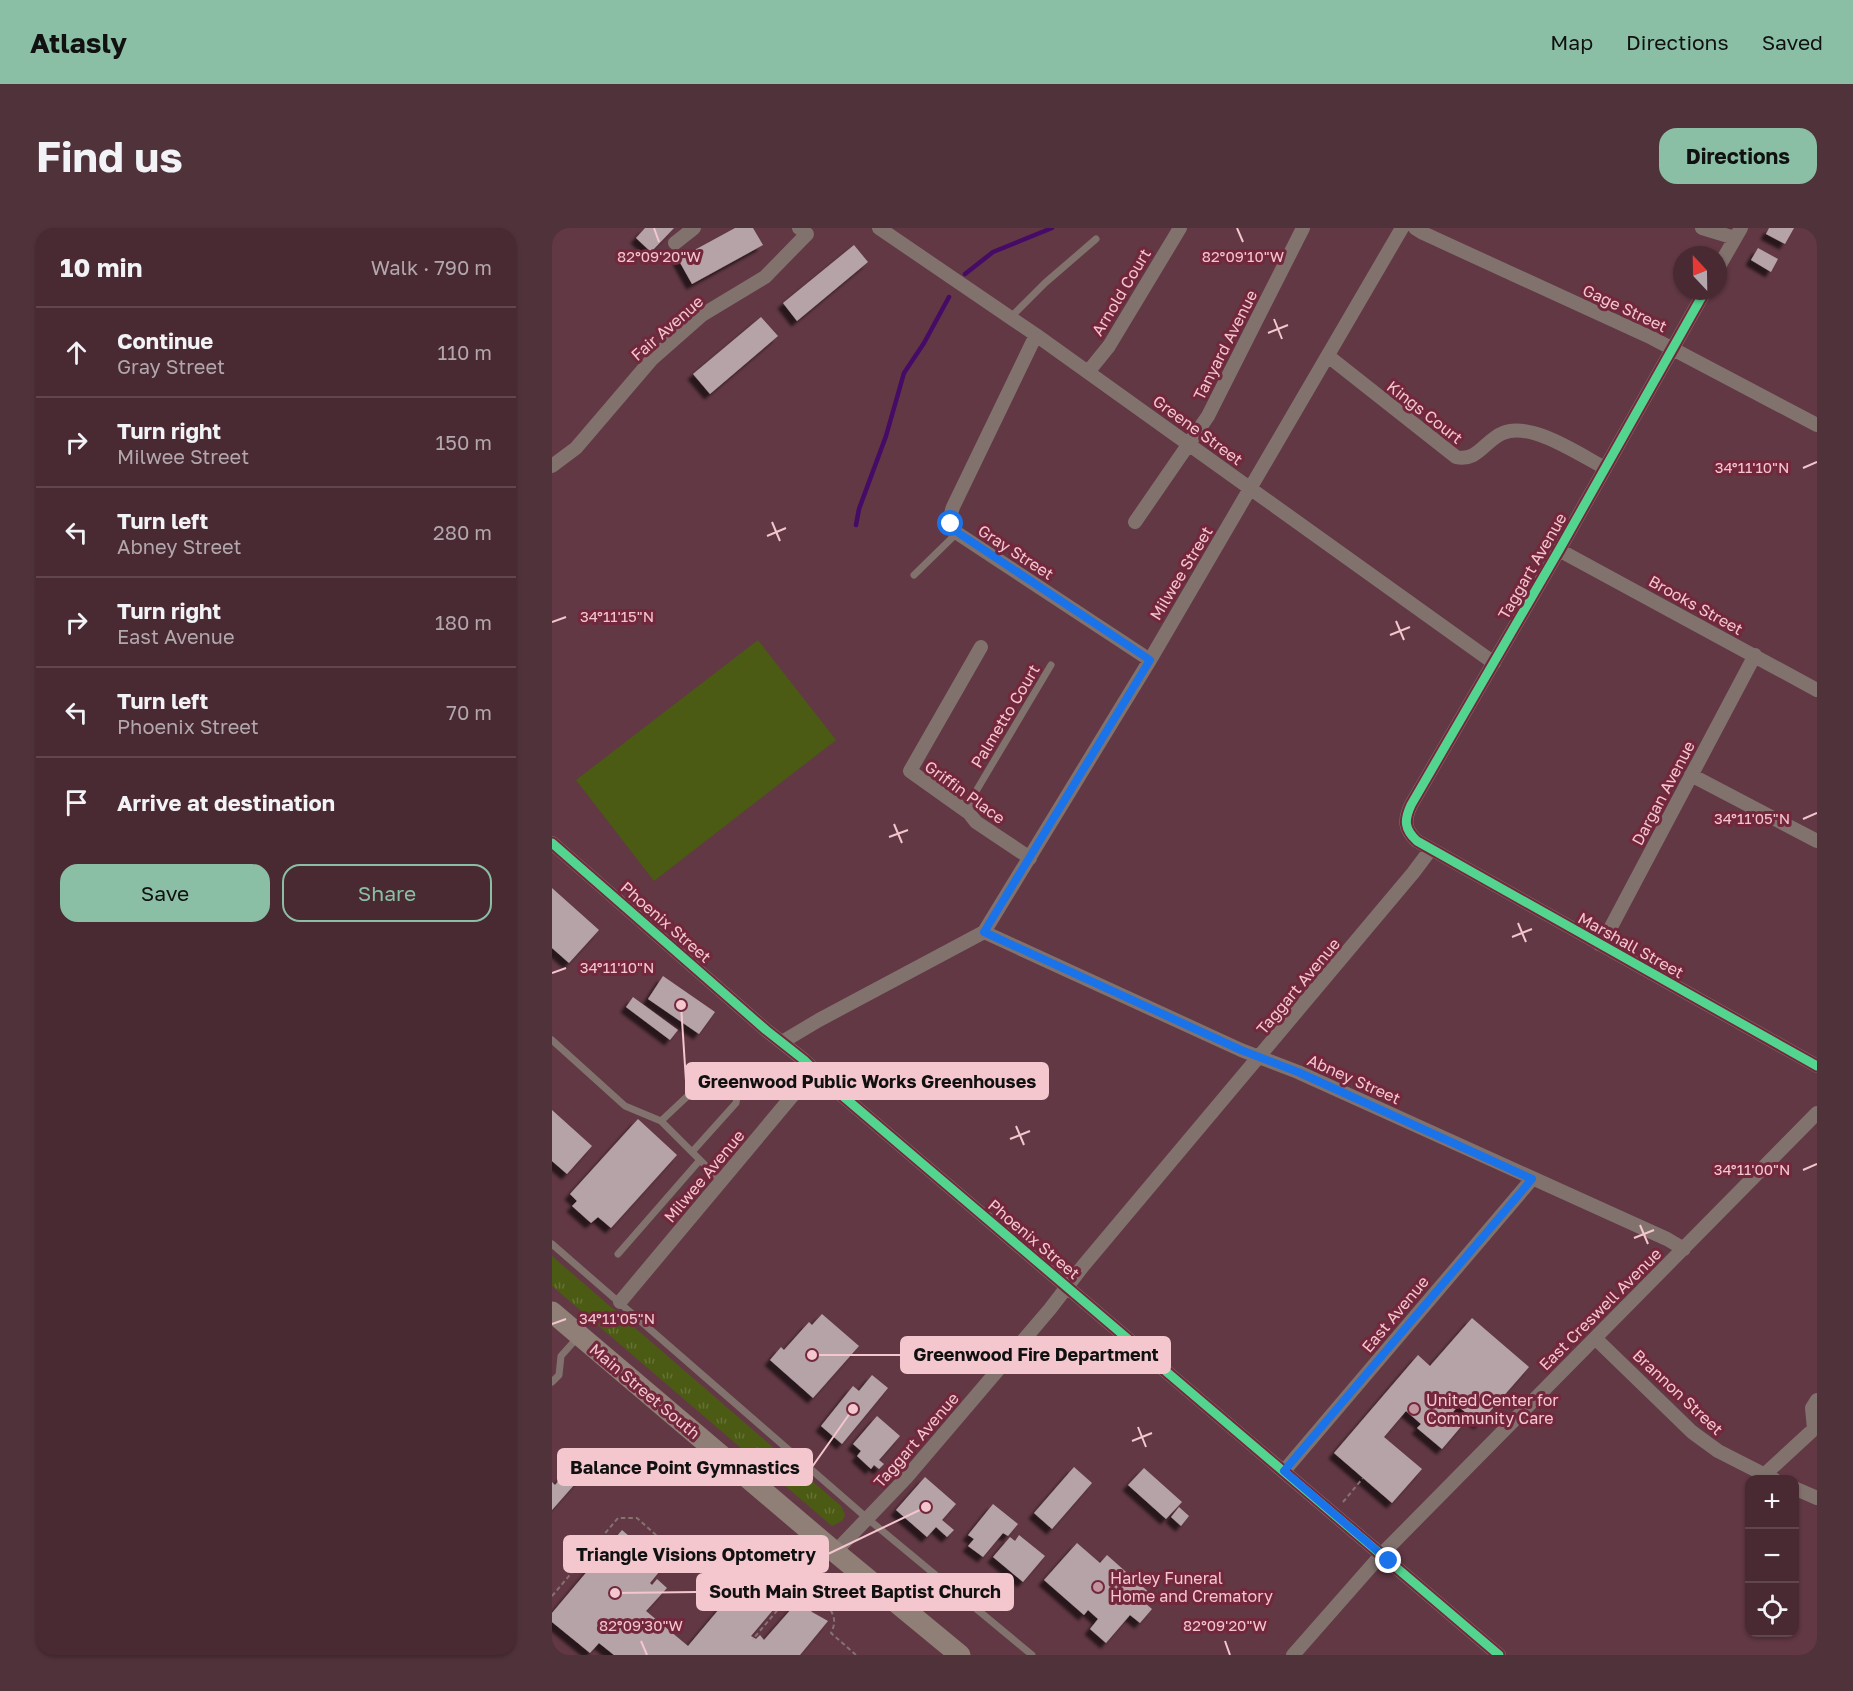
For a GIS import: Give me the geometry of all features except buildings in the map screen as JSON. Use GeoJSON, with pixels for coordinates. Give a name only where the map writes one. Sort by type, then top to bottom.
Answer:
{"type":"FeatureCollection","features":[{"type":"Feature","properties":{"kind":"main road","name":"Main Street South"},"geometry":{"type":"LineString","coordinates":[[552,1312],[960,1655]]}},
{"type":"Feature","properties":{"kind":"street"},"geometry":{"type":"LineString","coordinates":[[675,243],[694,228]]}},
{"type":"Feature","properties":{"kind":"street","name":"Fair Avenue"},"geometry":{"type":"LineString","coordinates":[[553,464],[576,448],[652,359],[702,315],[765,277],[807,234],[799,228]]}},
{"type":"Feature","properties":{"kind":"street","name":"Arnold Court"},"geometry":{"type":"LineString","coordinates":[[1088,372],[1109,346],[1180,228]]}},
{"type":"Feature","properties":{"kind":"street","name":"Tanyard Avenue"},"geometry":{"type":"LineString","coordinates":[[1135,522],[1208,416],[1303,228]]}},
{"type":"Feature","properties":{"kind":"street","name":"Milwee Street"},"geometry":{"type":"LineString","coordinates":[[984,932],[1150,660],[1402,228]]}},
{"type":"Feature","properties":{"kind":"street","name":"Gage Street"},"geometry":{"type":"LineString","coordinates":[[1415,228],[1672,348],[1817,425]]}},
{"type":"Feature","properties":{"kind":"street"},"geometry":{"type":"LineString","coordinates":[[1702,228],[1738,233],[1727,252]]}},
{"type":"Feature","properties":{"kind":"street","name":"Greene Street"},"geometry":{"type":"LineString","coordinates":[[882,229],[1036,334],[1494,663]]}},
{"type":"Feature","properties":{"kind":"street","name":"Taggart Avenue"},"geometry":{"type":"LineString","coordinates":[[835,1552],[868,1520],[914,1469],[1050,1309],[1431,849],[1411,836],[1406,827],[1406,815],[1700,300]]}},
{"type":"Feature","properties":{"kind":"street","name":"Gray Street"},"geometry":{"type":"LineString","coordinates":[[1036,334],[950,516],[951,524],[957,532],[1150,660]]}},
{"type":"Feature","properties":{"kind":"street","name":"Kings Court"},"geometry":{"type":"LineString","coordinates":[[1328,356],[1456,457],[1462,459],[1472,457],[1492,439],[1503,433],[1522,431],[1546,438],[1605,468]]}},
{"type":"Feature","properties":{"kind":"street","name":"Brooks Street"},"geometry":{"type":"LineString","coordinates":[[1559,550],[1817,690]]}},
{"type":"Feature","properties":{"kind":"street","name":"Griffin Place"},"geometry":{"type":"LineString","coordinates":[[981,647],[910,771],[969,813],[976,822],[1030,858]]}},
{"type":"Feature","properties":{"kind":"street","name":"Dargan Avenue"},"geometry":{"type":"LineString","coordinates":[[1599,944],[1611,927],[1755,655]]}},
{"type":"Feature","properties":{"kind":"street"},"geometry":{"type":"LineString","coordinates":[[1691,775],[1817,841]]}},
{"type":"Feature","properties":{"kind":"street","name":"Phoenix Street"},"geometry":{"type":"LineString","coordinates":[[552,843],[1499,1655]]}},
{"type":"Feature","properties":{"kind":"street","name":"Marshall Street"},"geometry":{"type":"LineString","coordinates":[[1431,849],[1817,1066]]}},
{"type":"Feature","properties":{"kind":"street"},"geometry":{"type":"LineString","coordinates":[[782,1042],[984,932]]}},
{"type":"Feature","properties":{"kind":"street","name":"Abney Street"},"geometry":{"type":"LineString","coordinates":[[984,932],[1241,1050],[1309,1077],[1643,1229]]}},
{"type":"Feature","properties":{"kind":"street","name":"Milwee Avenue"},"geometry":{"type":"LineString","coordinates":[[620,1302],[814,1070]]}},
{"type":"Feature","properties":{"kind":"street","name":"East Creswell Avenue"},"geometry":{"type":"LineString","coordinates":[[1293,1655],[1382,1555],[1817,1113]]}},
{"type":"Feature","properties":{"kind":"street","name":"East Avenue"},"geometry":{"type":"LineString","coordinates":[[1284,1471],[1532,1179]]}},
{"type":"Feature","properties":{"kind":"street","name":"East Creswell Avenue"},"geometry":{"type":"LineString","coordinates":[[1643,1229],[1684,1249]]}},
{"type":"Feature","properties":{"kind":"street","name":"Brannon Street"},"geometry":{"type":"LineString","coordinates":[[1595,1338],[1692,1432],[1718,1451],[1766,1475]]}},
{"type":"Feature","properties":{"kind":"street"},"geometry":{"type":"LineString","coordinates":[[1772,1475],[1816,1429],[1812,1408],[1817,1401]]}},
{"type":"Feature","properties":{"kind":"street"},"geometry":{"type":"LineString","coordinates":[[1799,1490],[1817,1498]]}},
{"type":"Feature","properties":{"kind":"lane"},"geometry":{"type":"LineString","coordinates":[[1011,317],[1096,238]]}},
{"type":"Feature","properties":{"kind":"lane"},"geometry":{"type":"LineString","coordinates":[[914,575],[957,532]]}},
{"type":"Feature","properties":{"kind":"lane","name":"Palmetto Court"},"geometry":{"type":"LineString","coordinates":[[969,813],[969,803],[1051,665]]}},
{"type":"Feature","properties":{"kind":"lane"},"geometry":{"type":"LineString","coordinates":[[552,1040],[625,1107],[661,1121],[722,1181]]}},
{"type":"Feature","properties":{"kind":"lane"},"geometry":{"type":"LineString","coordinates":[[661,1121],[710,1075],[715,1075],[733,1091],[737,1097],[736,1103],[692,1152]]}},
{"type":"Feature","properties":{"kind":"lane"},"geometry":{"type":"LineString","coordinates":[[618,1254],[700,1160]]}},
{"type":"Feature","properties":{"kind":"lane"},"geometry":{"type":"LineString","coordinates":[[552,1244],[868,1520],[1032,1655]]}},
{"type":"Feature","properties":{"kind":"lane"},"geometry":{"type":"LineString","coordinates":[[552,1382],[559,1375],[561,1356],[580,1335]]}},
{"type":"Feature","properties":{"kind":"path"},"geometry":{"type":"LineString","coordinates":[[1341,1505],[1363,1478]]}},
{"type":"Feature","properties":{"kind":"path"},"geometry":{"type":"LineString","coordinates":[[552,1596],[618,1518],[637,1518],[683,1559],[749,1572],[765,1588],[769,1584],[786,1600]]}},
{"type":"Feature","properties":{"kind":"path"},"geometry":{"type":"LineString","coordinates":[[824,1598],[839,1581]]}},
{"type":"Feature","properties":{"kind":"path"},"geometry":{"type":"LineString","coordinates":[[753,1639],[786,1600],[801,1590],[811,1590],[824,1598],[835,1618],[835,1626],[831,1633],[856,1655]]}},
{"type":"Feature","properties":{"kind":"green space"},"geometry":{"type":"Polygon","coordinates":[[[758,640],[836,740],[654,881],[576,780],[758,640]]]}},
{"type":"Feature","properties":{"kind":"green space"},"geometry":{"type":"Polygon","coordinates":[[[552,1256],[841,1506],[845,1515],[842,1521],[832,1526],[552,1286],[552,1256]]]}},
{"type":"Feature","properties":{"kind":"waterway"},"geometry":{"type":"LineString","coordinates":[[965,274],[993,252],[1052,228]]}},
{"type":"Feature","properties":{"kind":"waterway"},"geometry":{"type":"LineString","coordinates":[[856,525],[859,509],[886,436],[904,373],[924,343],[949,297]]}},
{"type":"Feature","properties":{"kind":"cycle path"},"geometry":{"type":"LineString","coordinates":[[1700,300],[1559,550],[1411,805],[1406,824],[1417,841],[1817,1066]]}},
{"type":"Feature","properties":{"kind":"cycle path"},"geometry":{"type":"LineString","coordinates":[[552,843],[766,1030],[804,1060],[831,1086],[1499,1655]]}},
{"type":"Feature","properties":{"kind":"place","name":"Greenwood Public Works Greenhouses"},"geometry":{"type":"Point","coordinates":[681,1005]}},
{"type":"Feature","properties":{"kind":"place","name":"Greenwood Fire Department"},"geometry":{"type":"Point","coordinates":[812,1355]}},
{"type":"Feature","properties":{"kind":"place","name":"Balance Point Gymnastics"},"geometry":{"type":"Point","coordinates":[853,1409]}},
{"type":"Feature","properties":{"kind":"place","name":"United Center for Community Care"},"geometry":{"type":"Point","coordinates":[1414,1409]}},
{"type":"Feature","properties":{"kind":"place","name":"Triangle Visions Optometry"},"geometry":{"type":"Point","coordinates":[926,1507]}},
{"type":"Feature","properties":{"kind":"place","name":"Harley Funeral Home and Crematory"},"geometry":{"type":"Point","coordinates":[1098,1587]}},
{"type":"Feature","properties":{"kind":"place","name":"South Main Street Baptist Church"},"geometry":{"type":"Point","coordinates":[615,1593]}},
{"type":"Feature","properties":{"kind":"route"},"geometry":{"type":"LineString","coordinates":[[951,524],[957,532],[1150,660],[1138,676],[984,932],[1241,1050],[1298,1072],[1532,1179],[1284,1471],[1389,1561]]}}]}
